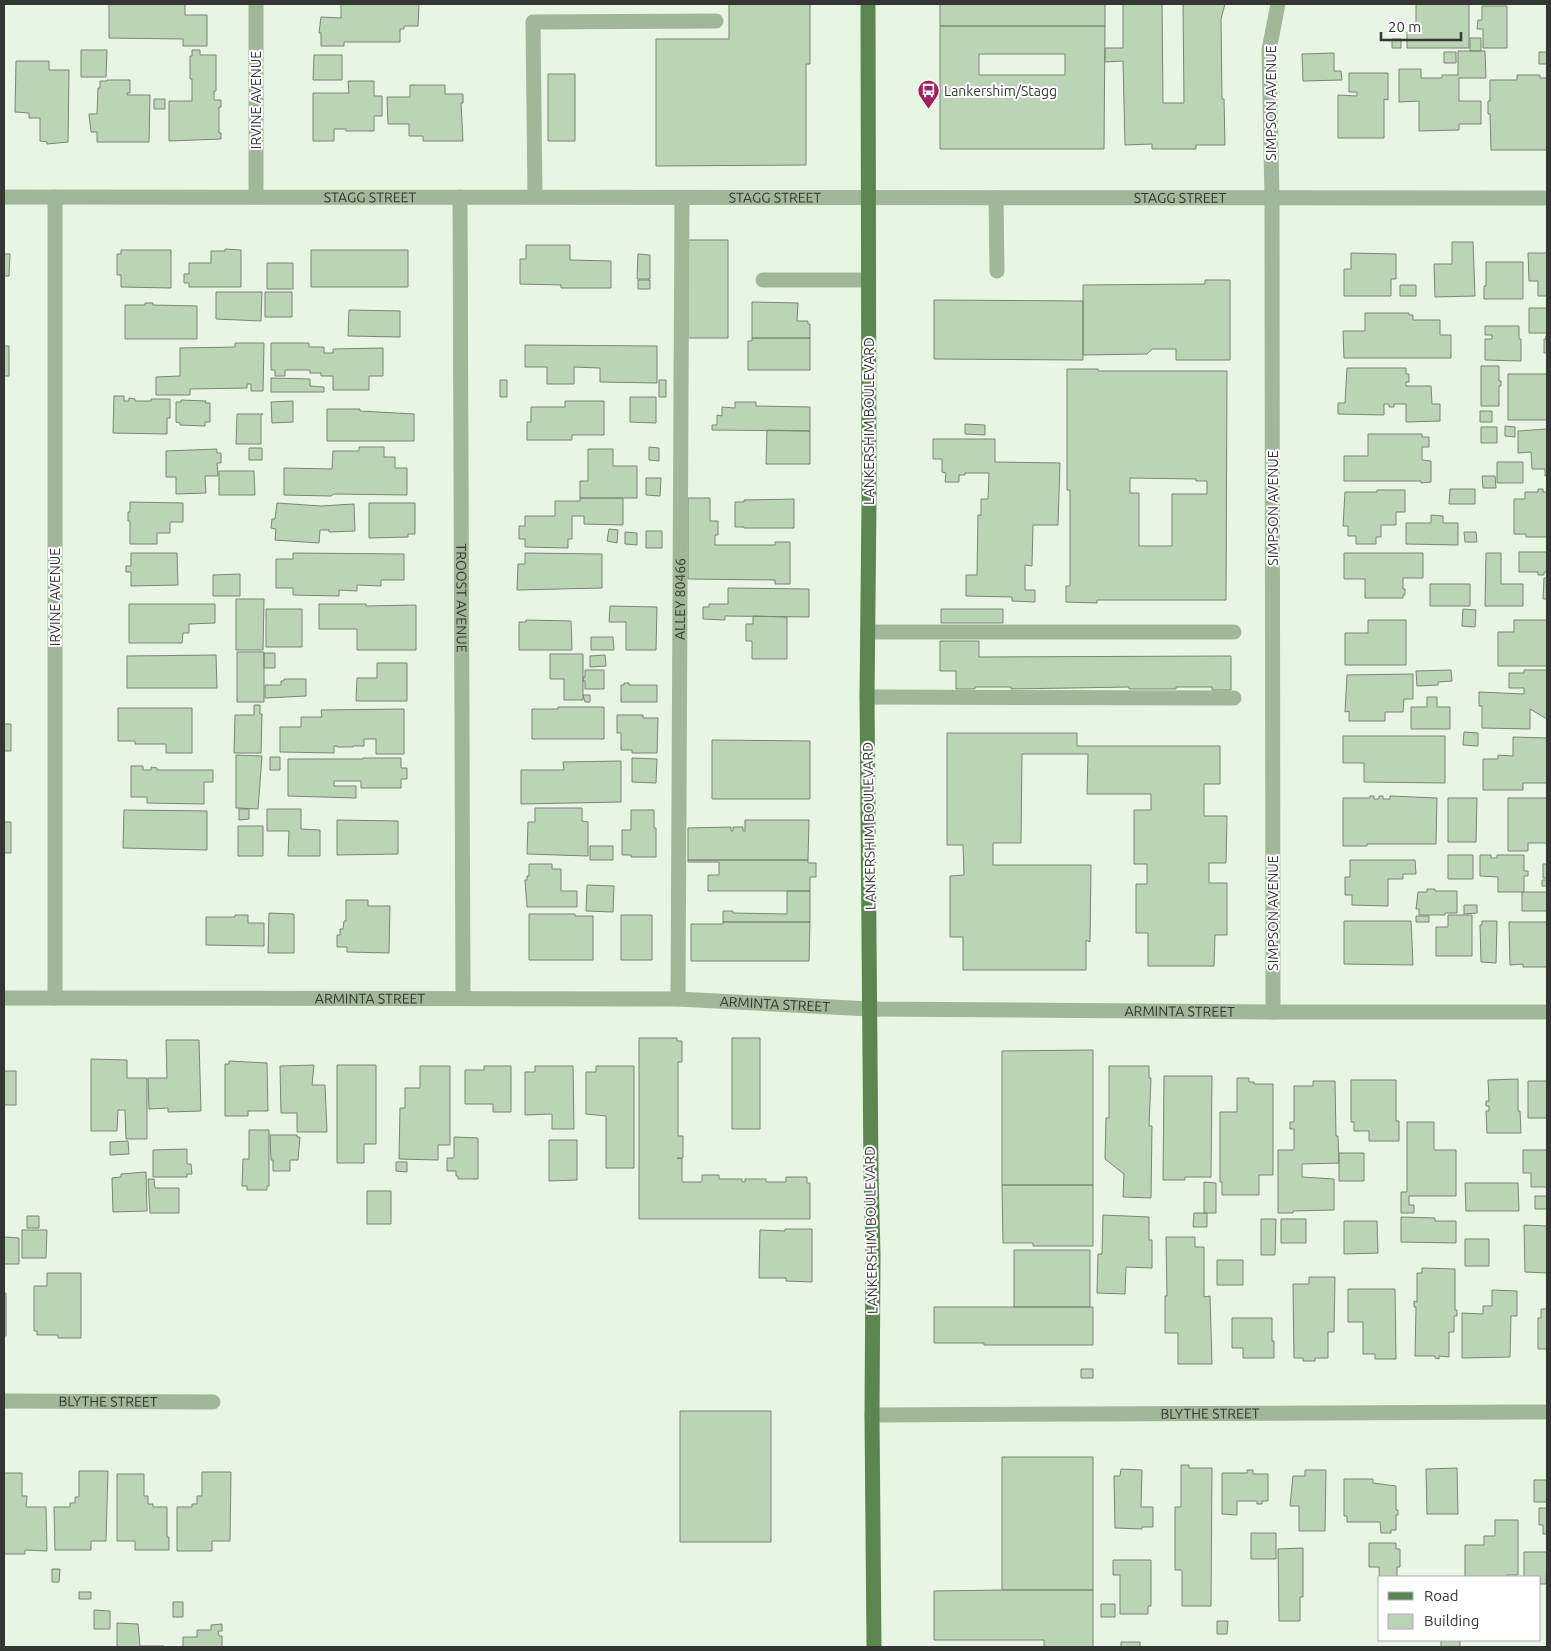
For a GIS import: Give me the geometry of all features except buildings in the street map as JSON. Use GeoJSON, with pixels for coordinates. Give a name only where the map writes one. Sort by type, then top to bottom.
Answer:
{"type":"FeatureCollection","features":[{"type":"Feature","properties":{"kind":"main road","name":"LANKERSHIM BOULEVARD"},"geometry":{"type":"LineString","coordinates":[[868,4],[869,503],[867,697],[870,1163],[873,1255],[874,1647]]}},
{"type":"Feature","properties":{"kind":"street","name":"IRVINE AVENUE"},"geometry":{"type":"LineString","coordinates":[[256,4],[256,197]]}},
{"type":"Feature","properties":{"kind":"street","name":"SIMPSON AVENUE"},"geometry":{"type":"LineString","coordinates":[[1273,1012],[1272,198],[1269,50],[1278,4]]}},
{"type":"Feature","properties":{"kind":"street"},"geometry":{"type":"LineString","coordinates":[[535,197],[534,22],[716,21]]}},
{"type":"Feature","properties":{"kind":"street","name":"STAGG STREET"},"geometry":{"type":"LineString","coordinates":[[4,197],[1547,198]]}},
{"type":"Feature","properties":{"kind":"street","name":"IRVINE AVENUE"},"geometry":{"type":"LineString","coordinates":[[55,197],[55,998]]}},
{"type":"Feature","properties":{"kind":"street","name":"TROOST AVENUE"},"geometry":{"type":"LineString","coordinates":[[460,197],[463,998]]}},
{"type":"Feature","properties":{"kind":"street","name":"ALLEY 80466"},"geometry":{"type":"LineString","coordinates":[[678,999],[682,198]]}},
{"type":"Feature","properties":{"kind":"street"},"geometry":{"type":"LineString","coordinates":[[996,198],[997,271]]}},
{"type":"Feature","properties":{"kind":"street"},"geometry":{"type":"LineString","coordinates":[[763,280],[868,280]]}},
{"type":"Feature","properties":{"kind":"street"},"geometry":{"type":"LineString","coordinates":[[868,632],[1234,632]]}},
{"type":"Feature","properties":{"kind":"street"},"geometry":{"type":"LineString","coordinates":[[867,697],[1234,698]]}},
{"type":"Feature","properties":{"kind":"street","name":"ARMINTA STREET"},"geometry":{"type":"LineString","coordinates":[[4,998],[678,999],[870,1009],[1547,1012]]}},
{"type":"Feature","properties":{"kind":"street","name":"BLYTHE STREET"},"geometry":{"type":"LineString","coordinates":[[4,1401],[213,1402]]}},
{"type":"Feature","properties":{"kind":"street","name":"BLYTHE STREET"},"geometry":{"type":"LineString","coordinates":[[872,1414],[1547,1412]]}},
{"type":"Feature","properties":{"kind":"place","name":"Lankershim/Stagg"},"geometry":{"type":"Point","coordinates":[928,110]}}]}
